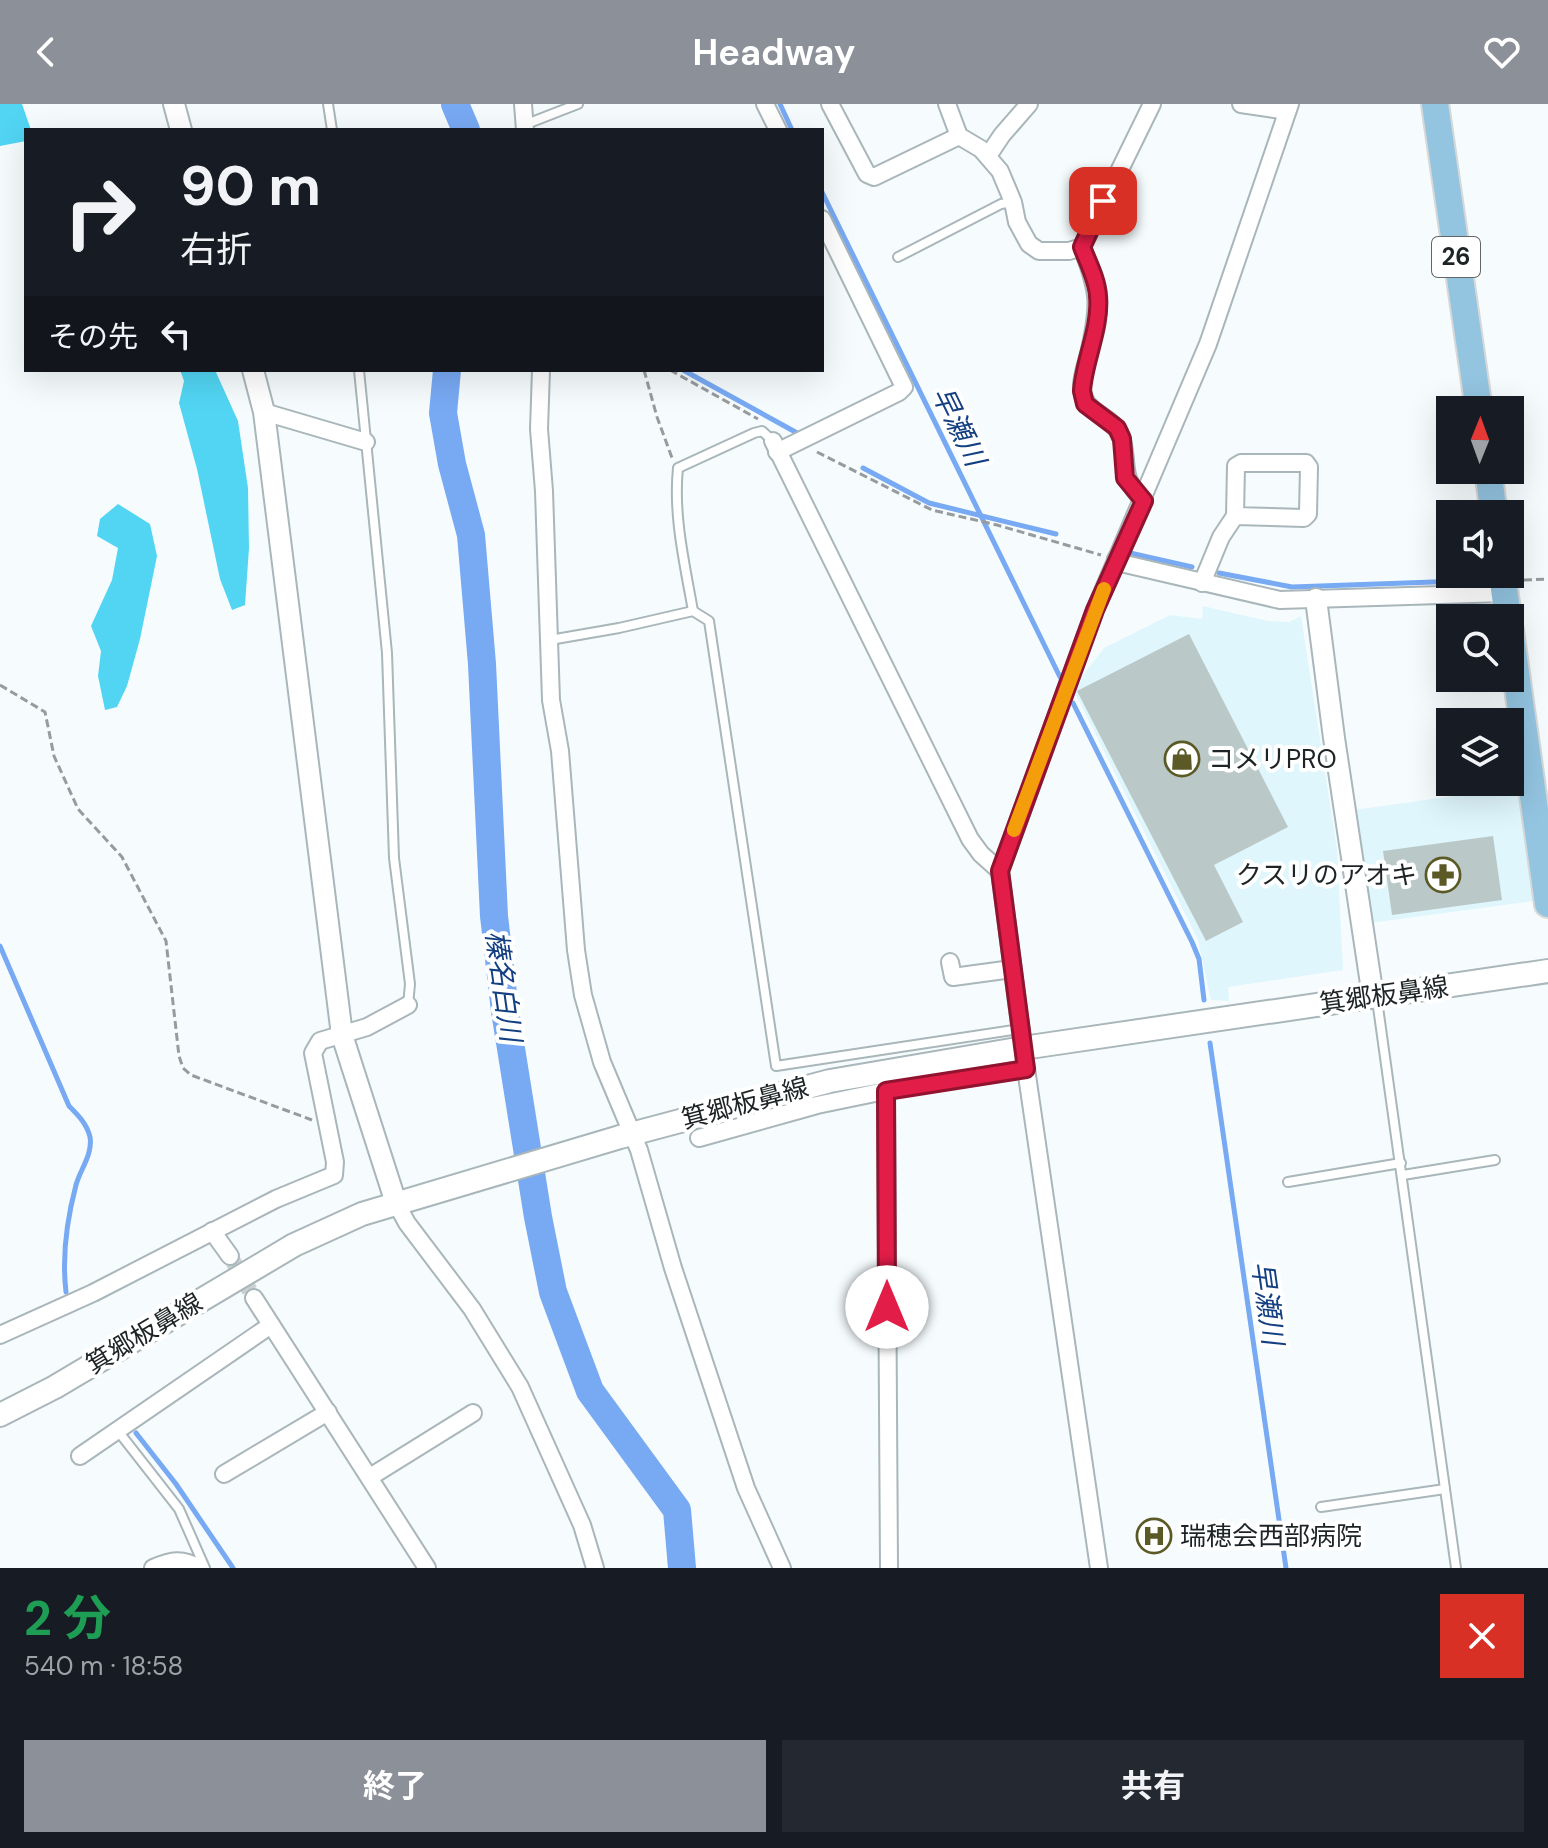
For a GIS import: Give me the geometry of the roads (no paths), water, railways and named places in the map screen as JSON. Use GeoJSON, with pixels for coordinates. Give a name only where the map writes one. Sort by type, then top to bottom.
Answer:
{"type":"FeatureCollection","features":[{"type":"Feature","properties":{"kind":"main road","name":"26"},"geometry":{"type":"LineString","coordinates":[[1435,104],[1477,396]]}},
{"type":"Feature","properties":{"kind":"main road"},"geometry":{"type":"LineString","coordinates":[[1519,692],[1548,904]]}},
{"type":"Feature","properties":{"kind":"main road","name":"箕郷板鼻線"},"geometry":{"type":"LineString","coordinates":[[0,1415],[55,1387],[294,1245],[362,1214],[626,1135],[830,1081],[1023,1049],[1548,971]]}},
{"type":"Feature","properties":{"kind":"street"},"geometry":{"type":"LineString","coordinates":[[174,104],[180,128]]}},
{"type":"Feature","properties":{"kind":"street"},"geometry":{"type":"LineString","coordinates":[[523,104],[524,127]]}},
{"type":"Feature","properties":{"kind":"street"},"geometry":{"type":"LineString","coordinates":[[765,104],[777,128]]}},
{"type":"Feature","properties":{"kind":"street"},"geometry":{"type":"LineString","coordinates":[[830,104],[867,174],[874,177],[959,136]]}},
{"type":"Feature","properties":{"kind":"street"},"geometry":{"type":"LineString","coordinates":[[947,104],[959,136],[988,156],[1000,171],[1013,202],[1017,222],[1029,244],[1039,251],[1069,251],[1082,247]]}},
{"type":"Feature","properties":{"kind":"street"},"geometry":{"type":"LineString","coordinates":[[988,156],[1029,104]]}},
{"type":"Feature","properties":{"kind":"street"},"geometry":{"type":"LineString","coordinates":[[1144,501],[1125,478],[1122,439],[1117,428],[1085,404],[1082,391],[1098,312],[1098,297],[1082,247],[1152,104]]}},
{"type":"Feature","properties":{"kind":"street"},"geometry":{"type":"LineString","coordinates":[[1099,1568],[1000,871],[1112,558],[1144,501],[1208,344],[1289,108],[1241,104]]}},
{"type":"Feature","properties":{"kind":"street"},"geometry":{"type":"LineString","coordinates":[[824,223],[904,387],[899,392],[775,446],[970,839],[1000,871]]}},
{"type":"Feature","properties":{"kind":"street"},"geometry":{"type":"LineString","coordinates":[[254,372],[264,412],[342,1035],[396,1203],[407,1223],[472,1309],[520,1387],[582,1525],[595,1568]]}},
{"type":"Feature","properties":{"kind":"street"},"geometry":{"type":"LineString","coordinates":[[541,372],[539,429],[551,700],[560,751],[576,950],[583,995],[626,1135],[746,1488],[782,1568]]}},
{"type":"Feature","properties":{"kind":"street"},"geometry":{"type":"LineString","coordinates":[[264,412],[366,442]]}},
{"type":"Feature","properties":{"kind":"street"},"geometry":{"type":"LineString","coordinates":[[1202,583],[1221,537],[1235,516],[1236,466],[1241,463],[1306,463],[1309,467],[1308,514],[1304,518],[1235,516]]}},
{"type":"Feature","properties":{"kind":"street"},"geometry":{"type":"LineString","coordinates":[[1112,558],[1125,564],[1280,600],[1509,591]]}},
{"type":"Feature","properties":{"kind":"street"},"geometry":{"type":"LineString","coordinates":[[1316,599],[1373,997]]}},
{"type":"Feature","properties":{"kind":"street"},"geometry":{"type":"LineString","coordinates":[[950,962],[953,977],[1012,969]]}},
{"type":"Feature","properties":{"kind":"street"},"geometry":{"type":"LineString","coordinates":[[0,1335],[334,1175],[335,1162],[313,1053],[320,1041],[367,1027],[408,1005]]}},
{"type":"Feature","properties":{"kind":"street"},"geometry":{"type":"LineString","coordinates":[[699,1138],[817,1105],[886,1091],[1023,1049]]}},
{"type":"Feature","properties":{"kind":"street"},"geometry":{"type":"LineString","coordinates":[[886,1091],[889,1568]]}},
{"type":"Feature","properties":{"kind":"street"},"geometry":{"type":"LineString","coordinates":[[212,1231],[230,1256]]}},
{"type":"Feature","properties":{"kind":"street"},"geometry":{"type":"LineString","coordinates":[[254,1298],[427,1568]]}},
{"type":"Feature","properties":{"kind":"street"},"geometry":{"type":"LineString","coordinates":[[80,1456],[271,1325]]}},
{"type":"Feature","properties":{"kind":"street"},"geometry":{"type":"LineString","coordinates":[[224,1474],[328,1412]]}},
{"type":"Feature","properties":{"kind":"street"},"geometry":{"type":"LineString","coordinates":[[370,1477],[473,1413]]}},
{"type":"Feature","properties":{"kind":"street"},"geometry":{"type":"LineString","coordinates":[[153,1568],[176,1560],[185,1560],[202,1568]]}},
{"type":"Feature","properties":{"kind":"lane"},"geometry":{"type":"LineString","coordinates":[[328,104],[332,128]]}},
{"type":"Feature","properties":{"kind":"lane"},"geometry":{"type":"LineString","coordinates":[[524,127],[578,104]]}},
{"type":"Feature","properties":{"kind":"lane"},"geometry":{"type":"LineString","coordinates":[[898,257],[1001,204],[1013,202]]}},
{"type":"Feature","properties":{"kind":"lane"},"geometry":{"type":"LineString","coordinates":[[359,372],[387,653],[394,858],[410,984],[408,1005]]}},
{"type":"Feature","properties":{"kind":"lane"},"geometry":{"type":"LineString","coordinates":[[693,611],[679,530],[678,468],[762,431],[775,446]]}},
{"type":"Feature","properties":{"kind":"lane"},"geometry":{"type":"LineString","coordinates":[[550,640],[693,611],[709,621],[776,1066],[1023,1049]]}},
{"type":"Feature","properties":{"kind":"lane"},"geometry":{"type":"LineString","coordinates":[[1373,997],[1378,1007],[1403,1175],[1456,1568]]}},
{"type":"Feature","properties":{"kind":"lane"},"geometry":{"type":"LineString","coordinates":[[1403,1175],[1495,1160]]}},
{"type":"Feature","properties":{"kind":"lane"},"geometry":{"type":"LineString","coordinates":[[1288,1182],[1401,1163]]}},
{"type":"Feature","properties":{"kind":"lane"},"geometry":{"type":"LineString","coordinates":[[118,1431],[179,1509],[202,1568]]}},
{"type":"Feature","properties":{"kind":"lane"},"geometry":{"type":"LineString","coordinates":[[1321,1507],[1445,1489]]}},
{"type":"Feature","properties":{"kind":"waterway","name":"榛名白川"},"geometry":{"type":"LineString","coordinates":[[455,104],[465,128]]}},
{"type":"Feature","properties":{"kind":"waterway","name":"早瀬川"},"geometry":{"type":"LineString","coordinates":[[780,104],[791,128]]}},
{"type":"Feature","properties":{"kind":"waterway","name":"早瀬川"},"geometry":{"type":"LineString","coordinates":[[824,196],[1060,677]]}},
{"type":"Feature","properties":{"kind":"waterway","name":"榛名白川"},"geometry":{"type":"LineString","coordinates":[[447,372],[443,413],[452,464],[471,535],[482,664],[494,916],[505,1011],[538,1217],[553,1292],[590,1391],[677,1510],[682,1568]]}},
{"type":"Feature","properties":{"kind":"waterway"},"geometry":{"type":"LineString","coordinates":[[687,372],[799,434]]}},
{"type":"Feature","properties":{"kind":"waterway"},"geometry":{"type":"LineString","coordinates":[[863,468],[929,503],[1056,534]]}},
{"type":"Feature","properties":{"kind":"waterway"},"geometry":{"type":"LineString","coordinates":[[1130,553],[1192,567]]}},
{"type":"Feature","properties":{"kind":"waterway"},"geometry":{"type":"LineString","coordinates":[[1219,573],[1292,587],[1436,582]]}},
{"type":"Feature","properties":{"kind":"waterway","name":"早瀬川"},"geometry":{"type":"LineString","coordinates":[[1073,703],[1192,942],[1199,959],[1204,1000]]}},
{"type":"Feature","properties":{"kind":"waterway"},"geometry":{"type":"LineString","coordinates":[[0,946],[69,1106],[79,1116],[90,1137],[90,1150],[76,1185],[68,1225],[66,1292]]}},
{"type":"Feature","properties":{"kind":"waterway","name":"早瀬川"},"geometry":{"type":"LineString","coordinates":[[1210,1043],[1286,1568]]}},
{"type":"Feature","properties":{"kind":"waterway"},"geometry":{"type":"LineString","coordinates":[[136,1433],[176,1484],[233,1568]]}},
{"type":"Feature","properties":{"kind":"tunnel"},"geometry":{"type":"LineString","coordinates":[[230,1256],[254,1298]]}},
{"type":"Feature","properties":{"kind":"place","name":"コメリPRO"},"geometry":{"type":"Point","coordinates":[1182,759]}},
{"type":"Feature","properties":{"kind":"place","name":"クスリのアオキ"},"geometry":{"type":"Point","coordinates":[1443,875]}},
{"type":"Feature","properties":{"kind":"place","name":"瑞穂会西部病院"},"geometry":{"type":"Point","coordinates":[1154,1536]}}]}
